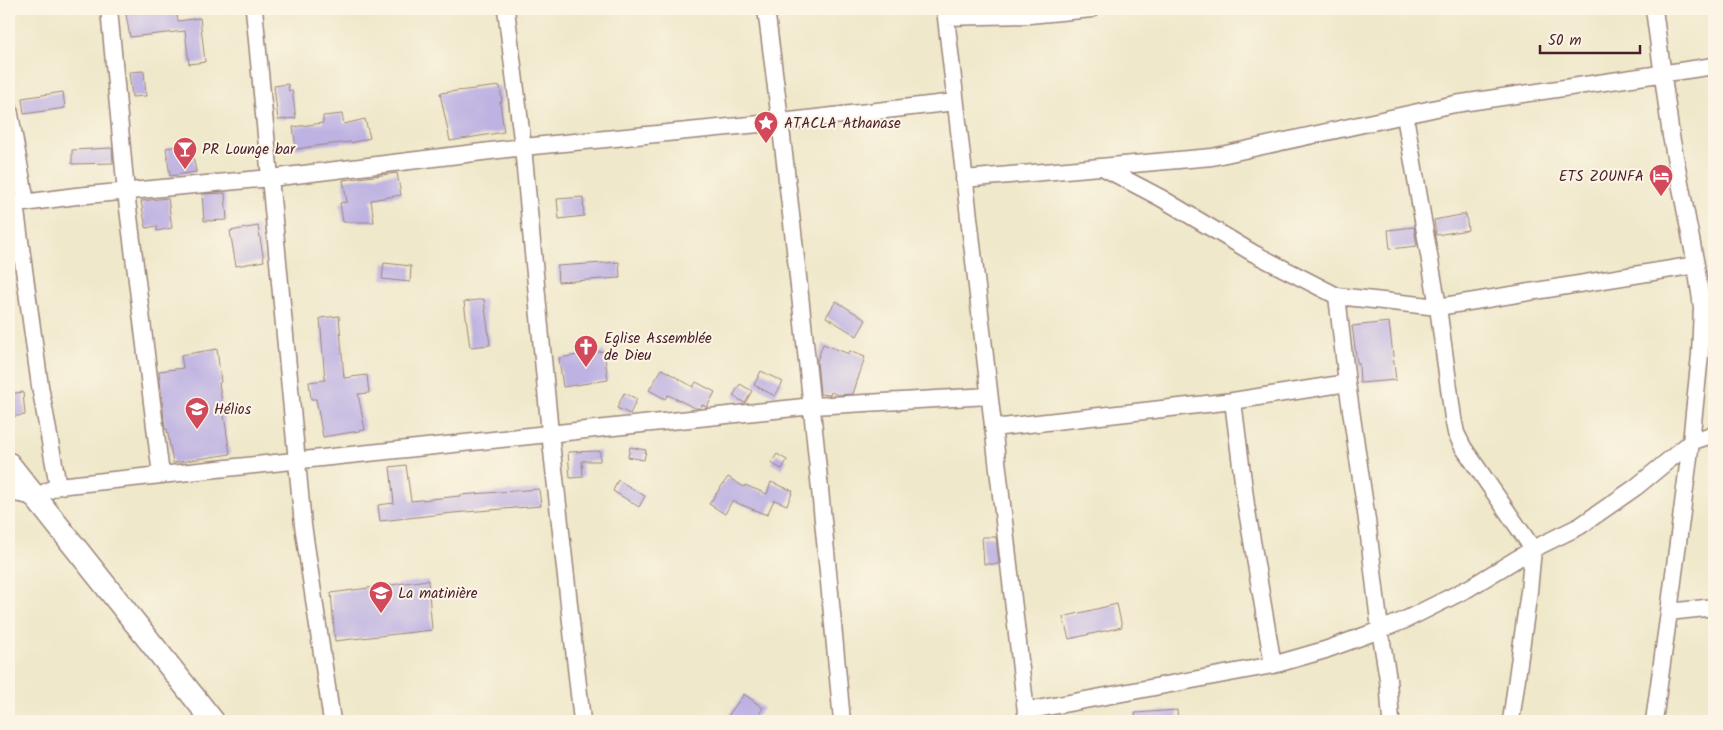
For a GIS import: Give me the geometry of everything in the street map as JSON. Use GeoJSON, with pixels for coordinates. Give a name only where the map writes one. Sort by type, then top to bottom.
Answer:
{"type":"FeatureCollection","features":[{"type":"Feature","properties":{"kind":"main road"},"geometry":{"type":"LineString","coordinates":[[9,464],[213,721]]}},
{"type":"Feature","properties":{"kind":"street"},"geometry":{"type":"LineString","coordinates":[[110,9],[126,192],[162,475]]}},
{"type":"Feature","properties":{"kind":"street"},"geometry":{"type":"LineString","coordinates":[[254,9],[304,525],[332,721]]}},
{"type":"Feature","properties":{"kind":"street"},"geometry":{"type":"LineString","coordinates":[[506,9],[523,147],[550,433],[582,721]]}},
{"type":"Feature","properties":{"kind":"street"},"geometry":{"type":"LineString","coordinates":[[766,9],[781,122],[813,406],[842,721]]}},
{"type":"Feature","properties":{"kind":"street"},"geometry":{"type":"LineString","coordinates":[[1092,9],[1029,14],[945,13],[1026,716],[1273,665],[1326,650],[1405,620],[1469,588],[1533,549],[1580,526],[1636,487],[1691,442],[1714,434]]}},
{"type":"Feature","properties":{"kind":"street"},"geometry":{"type":"LineString","coordinates":[[1654,9],[1671,136],[1696,265],[1702,307],[1700,355],[1691,442],[1654,721]]}},
{"type":"Feature","properties":{"kind":"street"},"geometry":{"type":"LineString","coordinates":[[964,179],[1212,157],[1455,104],[1714,66]]}},
{"type":"Feature","properties":{"kind":"street"},"geometry":{"type":"LineString","coordinates":[[16,204],[271,178],[523,147],[781,122],[955,102]]}},
{"type":"Feature","properties":{"kind":"street"},"geometry":{"type":"LineString","coordinates":[[9,109],[16,204],[40,386],[58,486]]}},
{"type":"Feature","properties":{"kind":"street"},"geometry":{"type":"LineString","coordinates":[[1405,116],[1438,307],[1456,433],[1463,447],[1533,549],[1511,721]]}},
{"type":"Feature","properties":{"kind":"street"},"geometry":{"type":"LineString","coordinates":[[1104,168],[1161,198],[1253,253],[1337,296],[1438,307],[1696,265]]}},
{"type":"Feature","properties":{"kind":"street"},"geometry":{"type":"LineString","coordinates":[[1337,296],[1347,383],[1368,520],[1380,630],[1388,679],[1391,721]]}},
{"type":"Feature","properties":{"kind":"street"},"geometry":{"type":"LineString","coordinates":[[993,428],[1233,401],[1347,383]]}},
{"type":"Feature","properties":{"kind":"street"},"geometry":{"type":"LineString","coordinates":[[9,492],[35,497],[58,486],[550,433],[813,406],[989,396]]}},
{"type":"Feature","properties":{"kind":"street"},"geometry":{"type":"LineString","coordinates":[[1233,401],[1246,505],[1273,665]]}},
{"type":"Feature","properties":{"kind":"street"},"geometry":{"type":"LineString","coordinates":[[1669,612],[1714,607]]}},
{"type":"Feature","properties":{"kind":"building"},"geometry":{"type":"Polygon","coordinates":[[[125,9],[176,9],[178,21],[200,18],[205,62],[189,64],[185,31],[130,37],[125,9]]]}},
{"type":"Feature","properties":{"kind":"building"},"geometry":{"type":"Polygon","coordinates":[[[144,71],[146,96],[132,97],[129,72],[144,71]]]}},
{"type":"Feature","properties":{"kind":"building"},"geometry":{"type":"Polygon","coordinates":[[[288,84],[289,91],[292,90],[296,118],[278,120],[274,86],[288,84]]]}},
{"type":"Feature","properties":{"kind":"building"},"geometry":{"type":"Polygon","coordinates":[[[500,86],[504,132],[450,141],[440,93],[500,86]]]}},
{"type":"Feature","properties":{"kind":"building"},"geometry":{"type":"Polygon","coordinates":[[[63,92],[65,108],[24,114],[22,98],[63,92]]]}},
{"type":"Feature","properties":{"kind":"building"},"geometry":{"type":"Polygon","coordinates":[[[342,114],[344,124],[365,119],[370,138],[351,143],[296,149],[293,127],[323,123],[323,116],[342,114]]]}},
{"type":"Feature","properties":{"kind":"building"},"geometry":{"type":"Polygon","coordinates":[[[191,144],[196,172],[170,176],[166,148],[191,144]]]}},
{"type":"Feature","properties":{"kind":"building"},"geometry":{"type":"Polygon","coordinates":[[[112,148],[113,163],[72,164],[72,150],[112,148]]]}},
{"type":"Feature","properties":{"kind":"building"},"geometry":{"type":"Polygon","coordinates":[[[397,173],[401,195],[371,200],[374,222],[343,222],[340,203],[347,202],[343,180],[397,173]]]}},
{"type":"Feature","properties":{"kind":"building"},"geometry":{"type":"Polygon","coordinates":[[[225,193],[227,220],[204,221],[202,194],[225,193]]]}},
{"type":"Feature","properties":{"kind":"building"},"geometry":{"type":"Polygon","coordinates":[[[583,197],[584,216],[559,219],[557,199],[583,197]]]}},
{"type":"Feature","properties":{"kind":"building"},"geometry":{"type":"Polygon","coordinates":[[[168,198],[172,228],[157,231],[157,226],[146,228],[141,201],[168,198]]]}},
{"type":"Feature","properties":{"kind":"building"},"geometry":{"type":"Polygon","coordinates":[[[1466,214],[1468,230],[1436,235],[1434,220],[1466,214]]]}},
{"type":"Feature","properties":{"kind":"building"},"geometry":{"type":"Polygon","coordinates":[[[258,226],[264,261],[236,266],[230,231],[258,226]]]}},
{"type":"Feature","properties":{"kind":"building"},"geometry":{"type":"Polygon","coordinates":[[[1414,227],[1417,246],[1390,249],[1388,230],[1414,227]]]}},
{"type":"Feature","properties":{"kind":"building"},"geometry":{"type":"Polygon","coordinates":[[[619,262],[620,278],[558,282],[557,266],[619,262]]]}},
{"type":"Feature","properties":{"kind":"building"},"geometry":{"type":"Polygon","coordinates":[[[384,263],[411,266],[410,282],[382,279],[384,263]]]}},
{"type":"Feature","properties":{"kind":"building"},"geometry":{"type":"Polygon","coordinates":[[[484,299],[490,345],[470,347],[464,302],[484,299]]]}},
{"type":"Feature","properties":{"kind":"building"},"geometry":{"type":"Polygon","coordinates":[[[836,301],[866,320],[857,336],[826,317],[836,301]]]}},
{"type":"Feature","properties":{"kind":"building"},"geometry":{"type":"Polygon","coordinates":[[[339,316],[344,378],[367,375],[369,393],[358,394],[365,430],[323,437],[316,399],[311,399],[309,382],[325,380],[320,318],[339,316]]]}},
{"type":"Feature","properties":{"kind":"building"},"geometry":{"type":"Polygon","coordinates":[[[1389,322],[1396,380],[1360,383],[1359,363],[1357,363],[1352,326],[1389,322]]]}},
{"type":"Feature","properties":{"kind":"building"},"geometry":{"type":"Polygon","coordinates":[[[823,344],[849,354],[849,351],[865,357],[853,394],[838,395],[831,392],[830,395],[820,394],[817,361],[823,344]]]}},
{"type":"Feature","properties":{"kind":"building"},"geometry":{"type":"Polygon","coordinates":[[[217,349],[221,382],[219,383],[230,454],[173,463],[167,429],[165,429],[159,371],[183,368],[181,355],[217,349]]]}},
{"type":"Feature","properties":{"kind":"building"},"geometry":{"type":"Polygon","coordinates":[[[604,351],[608,380],[563,387],[559,358],[604,351]]]}},
{"type":"Feature","properties":{"kind":"building"},"geometry":{"type":"Polygon","coordinates":[[[662,369],[693,387],[696,382],[715,392],[707,407],[702,405],[700,408],[695,408],[668,395],[665,399],[649,390],[662,369]]]}},
{"type":"Feature","properties":{"kind":"building"},"geometry":{"type":"Polygon","coordinates":[[[761,371],[783,382],[775,396],[754,385],[761,371]]]}},
{"type":"Feature","properties":{"kind":"building"},"geometry":{"type":"Polygon","coordinates":[[[740,384],[752,391],[745,403],[733,396],[740,384]]]}},
{"type":"Feature","properties":{"kind":"building"},"geometry":{"type":"Polygon","coordinates":[[[23,392],[25,415],[9,417],[9,394],[23,392]]]}},
{"type":"Feature","properties":{"kind":"building"},"geometry":{"type":"Polygon","coordinates":[[[624,393],[637,399],[630,414],[617,408],[624,393]]]}},
{"type":"Feature","properties":{"kind":"building"},"geometry":{"type":"Polygon","coordinates":[[[630,447],[646,450],[644,460],[628,457],[630,447]]]}},
{"type":"Feature","properties":{"kind":"building"},"geometry":{"type":"Polygon","coordinates":[[[600,451],[600,461],[582,461],[583,477],[570,478],[568,452],[600,451]]]}},
{"type":"Feature","properties":{"kind":"building"},"geometry":{"type":"Polygon","coordinates":[[[777,454],[787,460],[782,469],[771,463],[777,454]]]}},
{"type":"Feature","properties":{"kind":"building"},"geometry":{"type":"Polygon","coordinates":[[[406,465],[411,501],[539,489],[541,506],[380,521],[378,505],[394,503],[390,467],[406,465]]]}},
{"type":"Feature","properties":{"kind":"building"},"geometry":{"type":"Polygon","coordinates":[[[728,477],[744,487],[745,485],[767,494],[771,482],[793,491],[787,505],[774,500],[767,515],[732,501],[725,514],[709,504],[728,477]]]}},
{"type":"Feature","properties":{"kind":"building"},"geometry":{"type":"Polygon","coordinates":[[[618,480],[645,496],[639,507],[613,491],[618,480]]]}},
{"type":"Feature","properties":{"kind":"building"},"geometry":{"type":"Polygon","coordinates":[[[982,537],[996,537],[999,564],[984,564],[982,537]]]}},
{"type":"Feature","properties":{"kind":"building","name":"La matinière"},"geometry":{"type":"Polygon","coordinates":[[[428,580],[432,630],[335,641],[331,593],[428,580]]]}},
{"type":"Feature","properties":{"kind":"building"},"geometry":{"type":"Polygon","coordinates":[[[1117,604],[1122,627],[1069,639],[1063,617],[1117,604]]]}},
{"type":"Feature","properties":{"kind":"building"},"geometry":{"type":"Polygon","coordinates":[[[744,694],[763,708],[754,721],[737,721],[728,716],[744,694]]]}},
{"type":"Feature","properties":{"kind":"building"},"geometry":{"type":"Polygon","coordinates":[[[1177,710],[1178,721],[1136,721],[1135,713],[1177,710]]]}},
{"type":"Feature","properties":{"kind":"place","name":"ATACLA Athanase"},"geometry":{"type":"Point","coordinates":[766,144]}},
{"type":"Feature","properties":{"kind":"place","name":"PR Lounge bar"},"geometry":{"type":"Point","coordinates":[185,170]}},
{"type":"Feature","properties":{"kind":"place","name":"ETS ZOUNFA"},"geometry":{"type":"Point","coordinates":[1661,197]}},
{"type":"Feature","properties":{"kind":"place","name":"Eglise Assemblée de Dieu"},"geometry":{"type":"Point","coordinates":[586,368]}},
{"type":"Feature","properties":{"kind":"place","name":"Hélios"},"geometry":{"type":"Point","coordinates":[197,430]}},
{"type":"Feature","properties":{"kind":"place","name":"La matinière"},"geometry":{"type":"Point","coordinates":[381,614]}}]}
